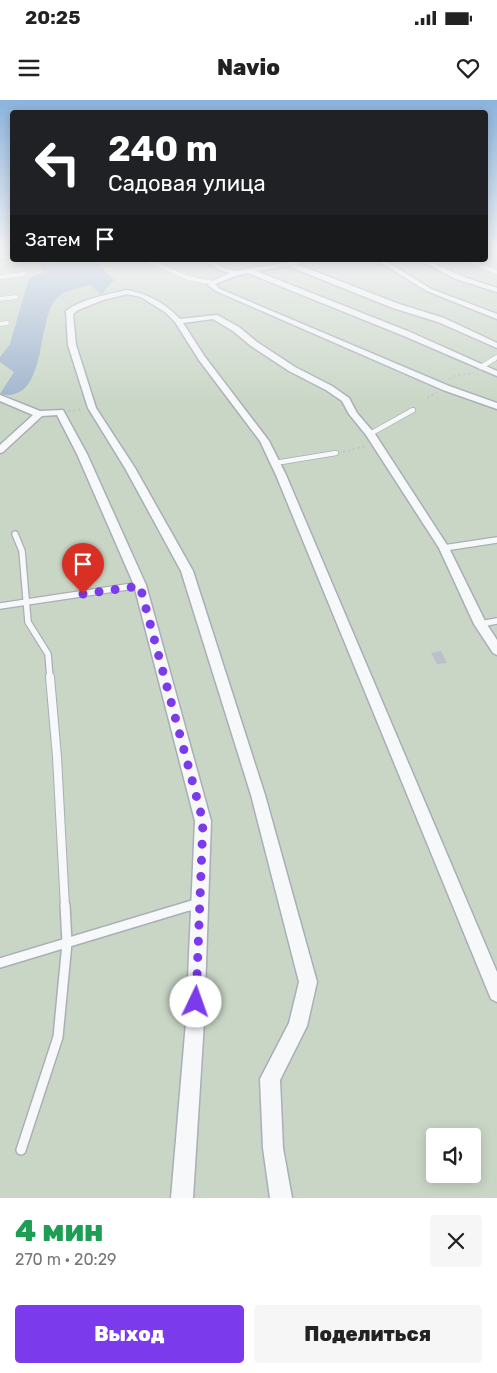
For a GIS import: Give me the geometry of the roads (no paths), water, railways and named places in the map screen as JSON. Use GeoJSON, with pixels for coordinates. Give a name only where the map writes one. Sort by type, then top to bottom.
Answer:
{"type":"FeatureCollection","features":[{"type":"Feature","properties":{"kind":"street"},"geometry":{"type":"LineString","coordinates":[[93,301],[75,308],[69,313],[72,345],[92,408],[130,468],[187,571],[258,795],[308,982],[298,1026],[270,1079],[274,1148],[281,1198]]}},
{"type":"Feature","properties":{"kind":"street"},"geometry":{"type":"LineString","coordinates":[[156,301],[178,321],[197,352],[264,441],[275,463],[497,993]]}},
{"type":"Feature","properties":{"kind":"street"},"geometry":{"type":"LineString","coordinates":[[243,301],[439,388],[497,406]]}},
{"type":"Feature","properties":{"kind":"street"},"geometry":{"type":"LineString","coordinates":[[325,301],[407,334],[497,374]]}},
{"type":"Feature","properties":{"kind":"street"},"geometry":{"type":"LineString","coordinates":[[385,301],[440,320],[497,346]]}},
{"type":"Feature","properties":{"kind":"street"},"geometry":{"type":"LineString","coordinates":[[457,301],[497,317]]}},
{"type":"Feature","properties":{"kind":"street"},"geometry":{"type":"LineString","coordinates":[[178,321],[214,317],[236,329],[254,344],[292,368],[329,388],[346,400],[353,414],[370,434],[444,548],[480,624],[497,650]]}},
{"type":"Feature","properties":{"kind":"street"},"geometry":{"type":"LineString","coordinates":[[0,398],[39,414],[60,412],[82,454],[140,586],[203,821],[195,1022],[182,1198]]}},
{"type":"Feature","properties":{"kind":"street"},"geometry":{"type":"LineString","coordinates":[[0,450],[39,414]]}},
{"type":"Feature","properties":{"kind":"lane"},"geometry":{"type":"LineString","coordinates":[[0,324],[7,323]]}},
{"type":"Feature","properties":{"kind":"lane"},"geometry":{"type":"LineString","coordinates":[[482,367],[497,356]]}},
{"type":"Feature","properties":{"kind":"lane"},"geometry":{"type":"LineString","coordinates":[[370,434],[413,410]]}},
{"type":"Feature","properties":{"kind":"lane"},"geometry":{"type":"LineString","coordinates":[[275,463],[336,453]]}},
{"type":"Feature","properties":{"kind":"lane"},"geometry":{"type":"LineString","coordinates":[[15,534],[22,551],[28,622],[48,654],[57,757],[67,943],[58,1037],[21,1150]]}},
{"type":"Feature","properties":{"kind":"lane"},"geometry":{"type":"LineString","coordinates":[[444,548],[497,540]]}},
{"type":"Feature","properties":{"kind":"lane"},"geometry":{"type":"LineString","coordinates":[[0,606],[140,586]]}},
{"type":"Feature","properties":{"kind":"lane"},"geometry":{"type":"LineString","coordinates":[[480,624],[497,621]]}},
{"type":"Feature","properties":{"kind":"lane"},"geometry":{"type":"LineString","coordinates":[[0,963],[201,903]]}},
{"type":"Feature","properties":{"kind":"water"},"geometry":{"type":"Polygon","coordinates":[[[22,301],[54,301],[49,312],[33,376],[26,387],[15,394],[0,394],[14,372],[0,362],[0,357],[10,344],[22,301]]]}}]}
